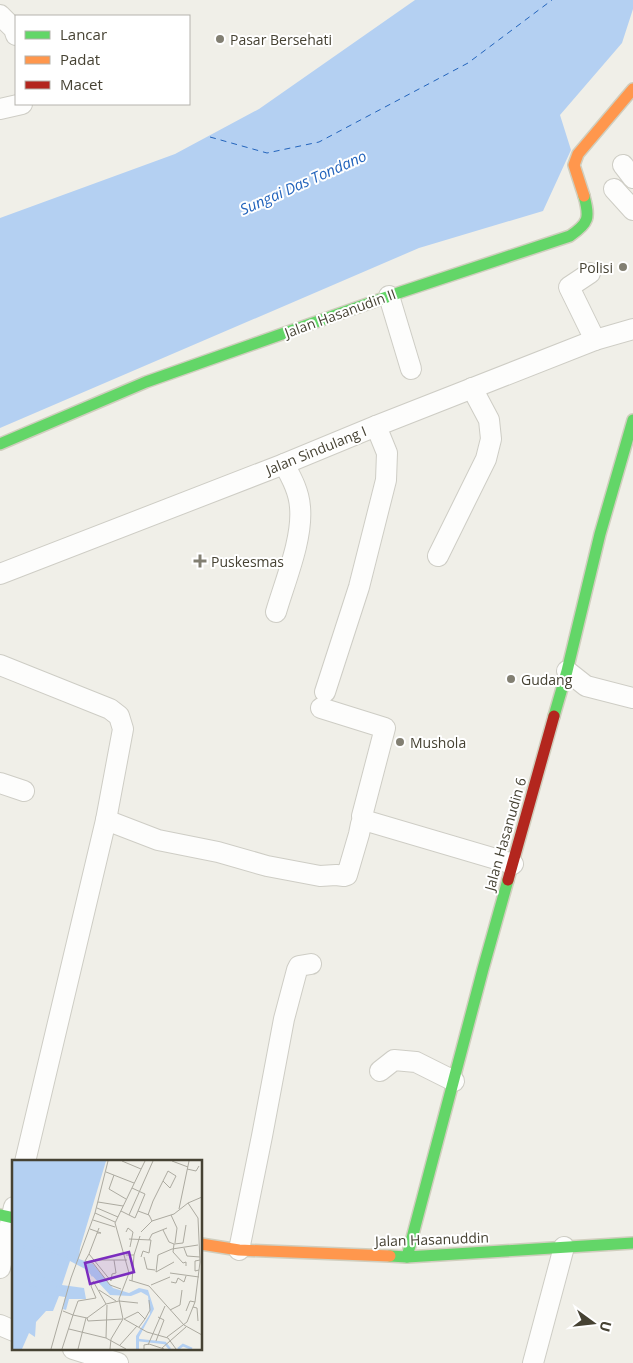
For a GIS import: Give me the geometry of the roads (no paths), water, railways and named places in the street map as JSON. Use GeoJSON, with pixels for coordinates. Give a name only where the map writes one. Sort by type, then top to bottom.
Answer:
{"type":"FeatureCollection","features":[{"type":"Feature","properties":{"kind":"main road","name":"Jalan Hasanudin II"},"geometry":{"type":"LineString","coordinates":[[0,444],[146,382],[389,296],[570,236],[585,224],[587,210],[574,165],[578,154],[633,89]]}},
{"type":"Feature","properties":{"kind":"main road","name":"Jalan Hasanudin 6"},"geometry":{"type":"LineString","coordinates":[[407,1257],[566,670],[600,534],[633,420]]}},
{"type":"Feature","properties":{"kind":"main road","name":"Jalan Hasanuddin"},"geometry":{"type":"LineString","coordinates":[[202,1244],[239,1250],[407,1257],[633,1243]]}},
{"type":"Feature","properties":{"kind":"street"},"geometry":{"type":"LineString","coordinates":[[0,15],[15,32]]}},
{"type":"Feature","properties":{"kind":"street"},"geometry":{"type":"LineString","coordinates":[[0,109],[18,105]]}},
{"type":"Feature","properties":{"kind":"street"},"geometry":{"type":"LineString","coordinates":[[614,189],[633,210]]}},
{"type":"Feature","properties":{"kind":"street"},"geometry":{"type":"LineString","coordinates":[[590,273],[569,287],[595,340]]}},
{"type":"Feature","properties":{"kind":"street"},"geometry":{"type":"LineString","coordinates":[[389,296],[411,369]]}},
{"type":"Feature","properties":{"kind":"street","name":"Jalan Sindulang I"},"geometry":{"type":"LineString","coordinates":[[0,574],[284,464],[595,340],[633,329]]}},
{"type":"Feature","properties":{"kind":"street"},"geometry":{"type":"LineString","coordinates":[[438,556],[486,460],[490,445],[488,420],[472,388]]}},
{"type":"Feature","properties":{"kind":"street"},"geometry":{"type":"LineString","coordinates":[[364,822],[362,816],[385,728],[323,700],[359,587],[386,480],[387,453],[376,426]]}},
{"type":"Feature","properties":{"kind":"street"},"geometry":{"type":"LineString","coordinates":[[276,612],[295,550],[300,525],[300,505],[295,484],[284,464]]}},
{"type":"Feature","properties":{"kind":"street"},"geometry":{"type":"LineString","coordinates":[[0,665],[110,709],[118,716],[123,729],[106,820],[24,1160]]}},
{"type":"Feature","properties":{"kind":"street"},"geometry":{"type":"LineString","coordinates":[[566,670],[586,686],[633,698]]}},
{"type":"Feature","properties":{"kind":"street"},"geometry":{"type":"LineString","coordinates":[[0,783],[24,791]]}},
{"type":"Feature","properties":{"kind":"street"},"geometry":{"type":"LineString","coordinates":[[106,820],[158,840],[218,852],[267,866],[320,876],[344,876],[348,873],[361,824],[367,821],[512,864]]}},
{"type":"Feature","properties":{"kind":"street"},"geometry":{"type":"LineString","coordinates":[[239,1250],[290,993],[299,966],[311,964]]}},
{"type":"Feature","properties":{"kind":"street"},"geometry":{"type":"LineString","coordinates":[[380,1071],[394,1060],[416,1062],[454,1082]]}},
{"type":"Feature","properties":{"kind":"street"},"geometry":{"type":"LineString","coordinates":[[0,1268],[10,1215]]}},
{"type":"Feature","properties":{"kind":"street"},"geometry":{"type":"LineString","coordinates":[[533,1363],[564,1248]]}},
{"type":"Feature","properties":{"kind":"street"},"geometry":{"type":"LineString","coordinates":[[0,1325],[12,1330]]}},
{"type":"Feature","properties":{"kind":"street"},"geometry":{"type":"LineString","coordinates":[[76,1350],[118,1363]]}},
{"type":"Feature","properties":{"kind":"water","name":"Sungai Das Tondano"},"geometry":{"type":"Polygon","coordinates":[[[415,0],[633,0],[633,9],[622,43],[560,115],[571,150],[543,211],[419,248],[0,428],[0,218],[175,154],[259,109],[415,0]]]}},
{"type":"Feature","properties":{"kind":"place","name":"Pasar Bersehati"},"geometry":{"type":"Point","coordinates":[220,39]}},
{"type":"Feature","properties":{"kind":"place","name":"Polisi"},"geometry":{"type":"Point","coordinates":[623,267]}},
{"type":"Feature","properties":{"kind":"place","name":"Puskesmas"},"geometry":{"type":"Point","coordinates":[200,561]}},
{"type":"Feature","properties":{"kind":"place","name":"Gudang"},"geometry":{"type":"Point","coordinates":[511,679]}},
{"type":"Feature","properties":{"kind":"place","name":"Mushola"},"geometry":{"type":"Point","coordinates":[400,742]}}]}
